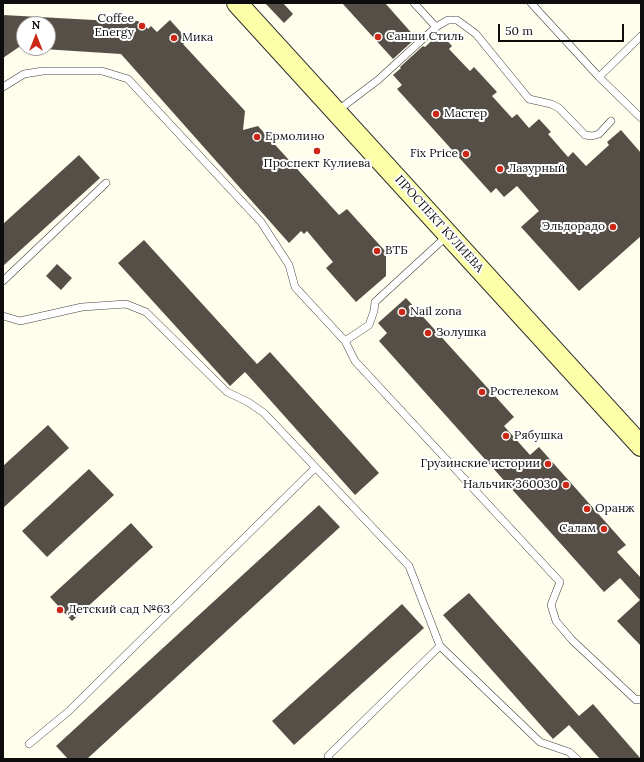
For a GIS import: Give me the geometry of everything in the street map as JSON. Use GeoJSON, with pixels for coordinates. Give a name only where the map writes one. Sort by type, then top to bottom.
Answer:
{"type":"FeatureCollection","features":[{"type":"Feature","properties":{"kind":"main road","name":"ПРОСПЕКТ КУЛИЕВА"},"geometry":{"type":"LineString","coordinates":[[237,3],[641,446]]}},
{"type":"Feature","properties":{"kind":"lane"},"geometry":{"type":"LineString","coordinates":[[414,3],[436,27]]}},
{"type":"Feature","properties":{"kind":"lane"},"geometry":{"type":"LineString","coordinates":[[531,3],[599,77],[641,118]]}},
{"type":"Feature","properties":{"kind":"lane"},"geometry":{"type":"LineString","coordinates":[[337,112],[378,80],[436,27],[448,20],[457,20],[476,34],[529,99],[551,104],[559,108],[585,135],[592,136],[599,134],[611,121]]}},
{"type":"Feature","properties":{"kind":"lane"},"geometry":{"type":"LineString","coordinates":[[599,77],[641,36]]}},
{"type":"Feature","properties":{"kind":"lane"},"geometry":{"type":"LineString","coordinates":[[3,86],[24,74],[43,71],[102,71],[128,79],[261,222],[289,265],[295,287],[345,341],[355,361],[560,582],[551,605],[556,621],[572,640],[636,700],[641,699]]}},
{"type":"Feature","properties":{"kind":"lane"},"geometry":{"type":"LineString","coordinates":[[3,281],[106,183]]}},
{"type":"Feature","properties":{"kind":"lane"},"geometry":{"type":"LineString","coordinates":[[345,341],[369,325],[374,311],[375,302],[448,234]]}},
{"type":"Feature","properties":{"kind":"lane"},"geometry":{"type":"LineString","coordinates":[[3,316],[20,321],[82,308],[126,304],[146,312],[227,392],[248,402],[264,413],[409,566],[440,646],[540,742],[568,752],[577,759]]}},
{"type":"Feature","properties":{"kind":"lane"},"geometry":{"type":"LineString","coordinates":[[29,744],[69,711],[315,468]]}},
{"type":"Feature","properties":{"kind":"lane"},"geometry":{"type":"LineString","coordinates":[[329,759],[328,756],[440,646]]}},
{"type":"Feature","properties":{"kind":"building"},"geometry":{"type":"Polygon","coordinates":[[[265,3],[283,3],[293,14],[284,23],[265,3]]]}},
{"type":"Feature","properties":{"kind":"building"},"geometry":{"type":"Polygon","coordinates":[[[342,3],[385,3],[416,38],[393,59],[342,3]]]}},
{"type":"Feature","properties":{"kind":"building"},"geometry":{"type":"Polygon","coordinates":[[[3,15],[21,16],[16,16],[16,49],[3,58],[3,15]]]}},
{"type":"Feature","properties":{"kind":"building"},"geometry":{"type":"Polygon","coordinates":[[[56,18],[130,22],[131,19],[143,23],[148,29],[151,26],[157,32],[170,20],[188,40],[183,44],[245,111],[243,130],[258,126],[339,215],[347,209],[386,252],[386,276],[356,302],[326,268],[333,262],[307,231],[304,234],[301,231],[289,243],[121,54],[56,50],[56,18]]]}},
{"type":"Feature","properties":{"kind":"building"},"geometry":{"type":"Polygon","coordinates":[[[440,33],[452,46],[449,49],[470,71],[474,67],[497,92],[492,96],[512,118],[517,114],[529,128],[539,119],[551,132],[548,134],[568,157],[573,152],[586,166],[609,145],[607,142],[621,130],[641,153],[641,236],[579,291],[521,227],[539,211],[517,186],[504,197],[496,188],[491,193],[397,89],[402,85],[393,75],[423,46],[425,47],[440,33]]]}},
{"type":"Feature","properties":{"kind":"building"},"geometry":{"type":"Polygon","coordinates":[[[79,155],[100,178],[3,266],[3,224],[79,155]]]}},
{"type":"Feature","properties":{"kind":"building"},"geometry":{"type":"Polygon","coordinates":[[[144,240],[257,364],[270,352],[379,473],[355,495],[245,372],[230,386],[118,263],[144,240]]]}},
{"type":"Feature","properties":{"kind":"building"},"geometry":{"type":"Polygon","coordinates":[[[57,264],[72,278],[61,290],[46,276],[57,264]]]}},
{"type":"Feature","properties":{"kind":"building"},"geometry":{"type":"Polygon","coordinates":[[[406,298],[514,417],[504,426],[530,455],[539,447],[626,545],[617,552],[641,578],[641,646],[617,621],[640,600],[620,578],[604,592],[379,341],[387,333],[378,323],[406,298]]]}},
{"type":"Feature","properties":{"kind":"building"},"geometry":{"type":"Polygon","coordinates":[[[48,425],[69,448],[3,508],[3,466],[48,425]]]}},
{"type":"Feature","properties":{"kind":"building"},"geometry":{"type":"Polygon","coordinates":[[[89,469],[114,495],[47,557],[22,531],[89,469]]]}},
{"type":"Feature","properties":{"kind":"building"},"geometry":{"type":"Polygon","coordinates":[[[319,505],[340,527],[87,759],[68,759],[56,746],[319,505]]]}},
{"type":"Feature","properties":{"kind":"building"},"geometry":{"type":"Polygon","coordinates":[[[131,523],[153,547],[72,621],[50,597],[131,523]]]}},
{"type":"Feature","properties":{"kind":"building"},"geometry":{"type":"Polygon","coordinates":[[[469,593],[579,716],[593,704],[641,759],[600,759],[569,725],[553,739],[443,615],[469,593]]]}},
{"type":"Feature","properties":{"kind":"building"},"geometry":{"type":"Polygon","coordinates":[[[402,604],[424,628],[294,745],[272,721],[402,604]]]}},
{"type":"Feature","properties":{"kind":"place","name":"Coffee Energy"},"geometry":{"type":"Point","coordinates":[142,26]}},
{"type":"Feature","properties":{"kind":"place","name":"Санши Стиль"},"geometry":{"type":"Point","coordinates":[378,37]}},
{"type":"Feature","properties":{"kind":"place","name":"Мика"},"geometry":{"type":"Point","coordinates":[174,38]}},
{"type":"Feature","properties":{"kind":"place","name":"Мастер"},"geometry":{"type":"Point","coordinates":[436,114]}},
{"type":"Feature","properties":{"kind":"place","name":"Ермолино"},"geometry":{"type":"Point","coordinates":[257,137]}},
{"type":"Feature","properties":{"kind":"place","name":"Проспект Кулиева"},"geometry":{"type":"Point","coordinates":[317,151]}},
{"type":"Feature","properties":{"kind":"place","name":"Fix Price"},"geometry":{"type":"Point","coordinates":[466,154]}},
{"type":"Feature","properties":{"kind":"place","name":"Лазурный"},"geometry":{"type":"Point","coordinates":[500,169]}},
{"type":"Feature","properties":{"kind":"place","name":"Эльдорадо"},"geometry":{"type":"Point","coordinates":[613,227]}},
{"type":"Feature","properties":{"kind":"place","name":"ВТБ"},"geometry":{"type":"Point","coordinates":[377,251]}},
{"type":"Feature","properties":{"kind":"place","name":"Nail zona"},"geometry":{"type":"Point","coordinates":[402,312]}},
{"type":"Feature","properties":{"kind":"place","name":"Золушка"},"geometry":{"type":"Point","coordinates":[428,333]}},
{"type":"Feature","properties":{"kind":"place","name":"Ростелеком"},"geometry":{"type":"Point","coordinates":[482,392]}},
{"type":"Feature","properties":{"kind":"place","name":"Рябушка"},"geometry":{"type":"Point","coordinates":[506,436]}},
{"type":"Feature","properties":{"kind":"place","name":"Грузинские истории"},"geometry":{"type":"Point","coordinates":[548,464]}},
{"type":"Feature","properties":{"kind":"place","name":"Нальчик 360030"},"geometry":{"type":"Point","coordinates":[566,485]}},
{"type":"Feature","properties":{"kind":"place","name":"Оранж"},"geometry":{"type":"Point","coordinates":[587,509]}},
{"type":"Feature","properties":{"kind":"place","name":"Салам"},"geometry":{"type":"Point","coordinates":[604,529]}},
{"type":"Feature","properties":{"kind":"place","name":"Детский сад №63"},"geometry":{"type":"Point","coordinates":[60,610]}}]}
